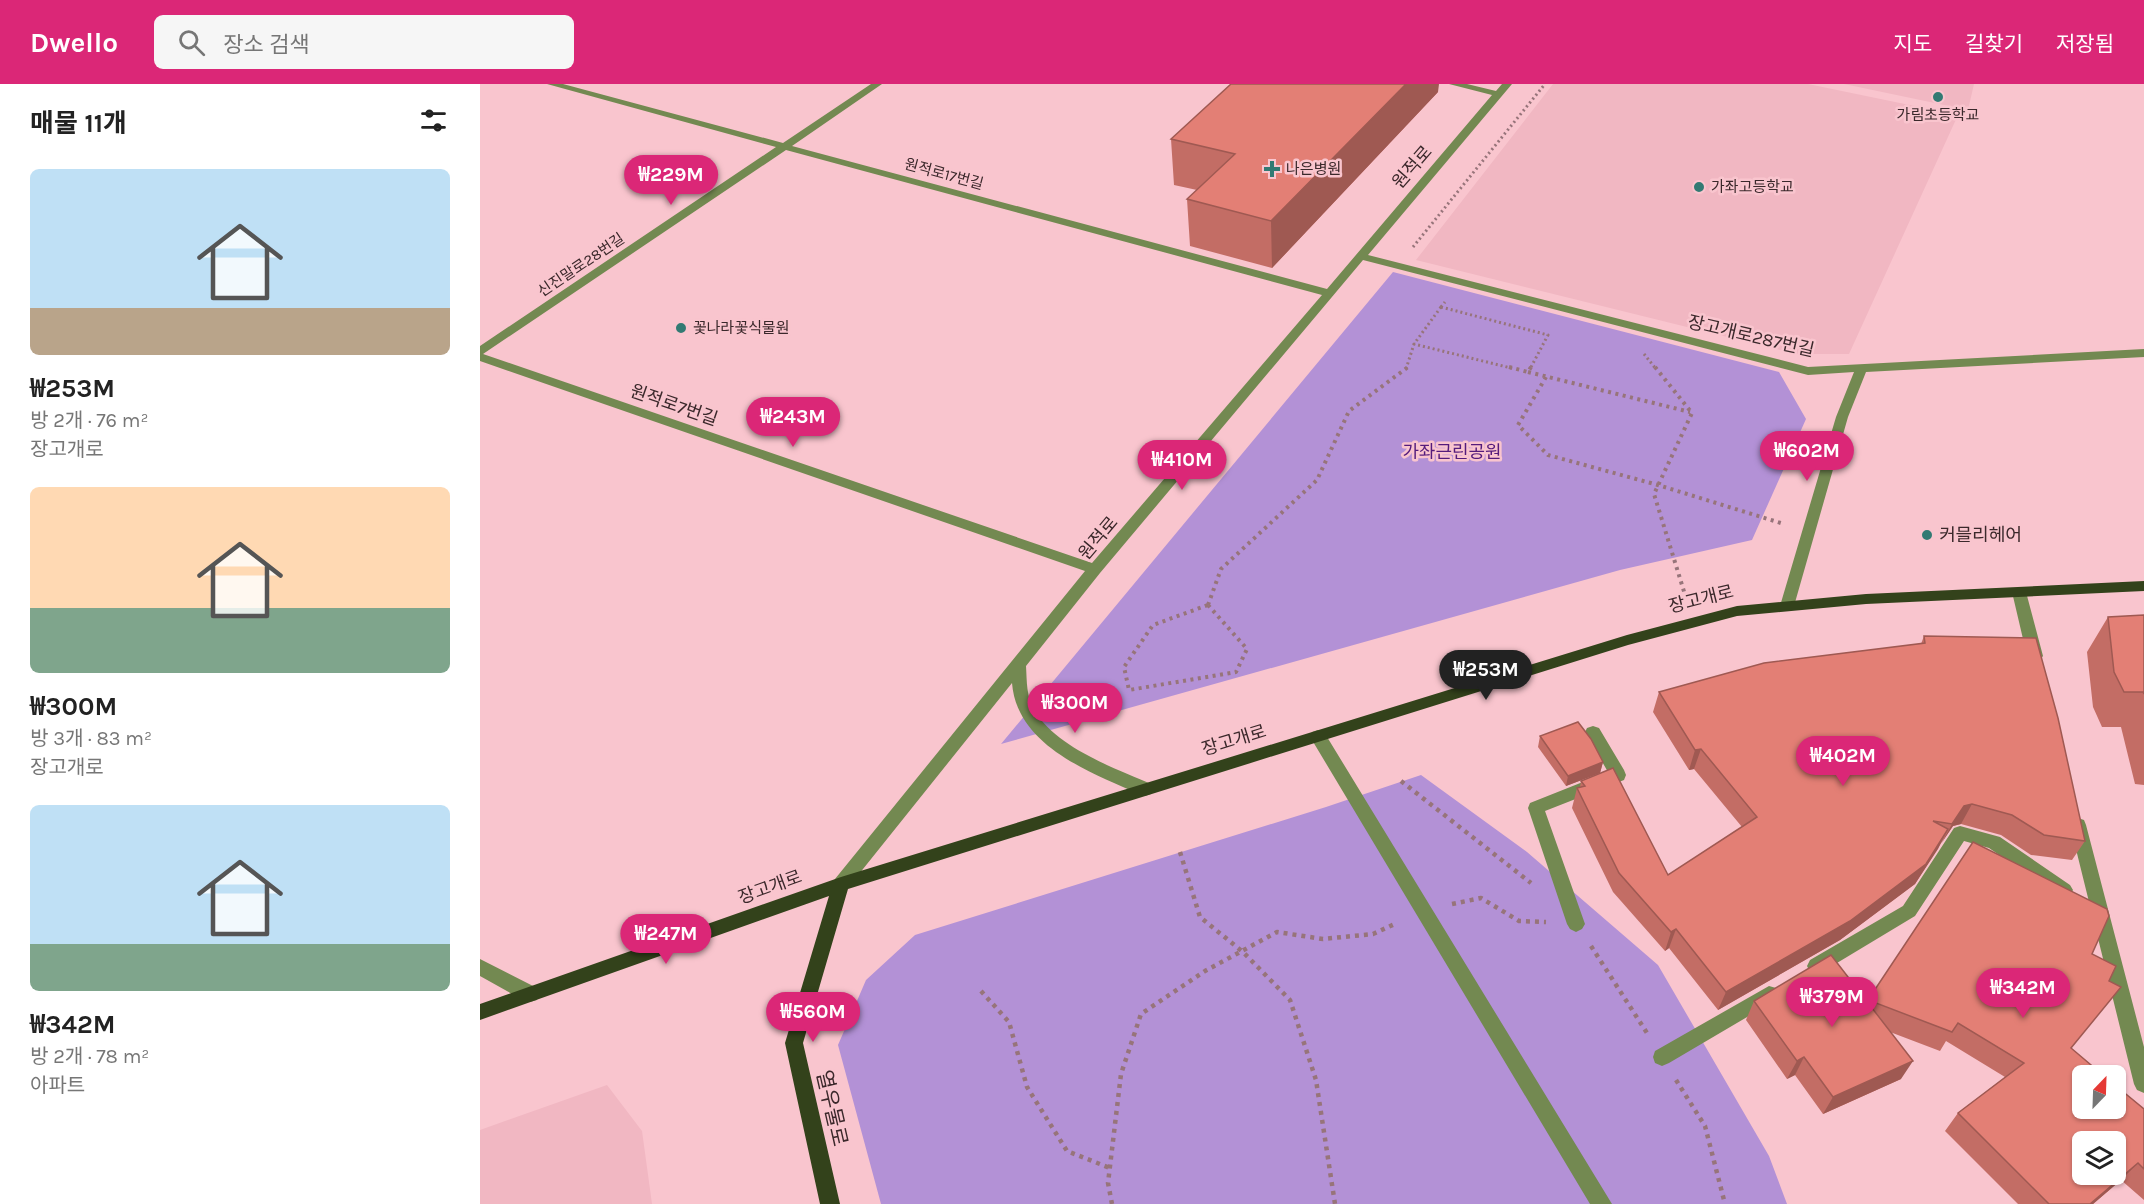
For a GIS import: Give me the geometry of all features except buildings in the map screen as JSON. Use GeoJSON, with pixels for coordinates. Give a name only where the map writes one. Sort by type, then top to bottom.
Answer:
{"type":"FeatureCollection","features":[{"type":"Feature","properties":{"kind":"main road","name":"장고개로"},"geometry":{"type":"LineString","coordinates":[[480,1012],[841,884],[1627,640],[1737,610],[1866,599],[2144,586]]}},
{"type":"Feature","properties":{"kind":"main road","name":"열우물로"},"geometry":{"type":"LineString","coordinates":[[830,1204],[794,1043],[841,884]]}},
{"type":"Feature","properties":{"kind":"street","name":"원적로17번길"},"geometry":{"type":"LineString","coordinates":[[552,84],[1329,293]]}},
{"type":"Feature","properties":{"kind":"street","name":"신진말로28번길"},"geometry":{"type":"LineString","coordinates":[[480,351],[877,84]]}},
{"type":"Feature","properties":{"kind":"street"},"geometry":{"type":"LineString","coordinates":[[1454,84],[1503,89]]}},
{"type":"Feature","properties":{"kind":"street","name":"원적로"},"geometry":{"type":"LineString","coordinates":[[841,884],[1095,569],[1503,89]]}},
{"type":"Feature","properties":{"kind":"street","name":"장고개로287번길"},"geometry":{"type":"LineString","coordinates":[[1360,256],[1808,371],[2144,353]]}},
{"type":"Feature","properties":{"kind":"street","name":"원적로7번길"},"geometry":{"type":"LineString","coordinates":[[480,357],[1095,569]]}},
{"type":"Feature","properties":{"kind":"street"},"geometry":{"type":"LineString","coordinates":[[1787,606],[1842,417],[1861,369]]}},
{"type":"Feature","properties":{"kind":"street"},"geometry":{"type":"LineString","coordinates":[[2019,592],[2039,673]]}},
{"type":"Feature","properties":{"kind":"street"},"geometry":{"type":"LineString","coordinates":[[1018,664],[1021,698],[1034,723],[1056,742],[1086,762],[1145,789]]}},
{"type":"Feature","properties":{"kind":"street"},"geometry":{"type":"LineString","coordinates":[[1576,924],[1536,808],[1618,775],[1593,732]]}},
{"type":"Feature","properties":{"kind":"street"},"geometry":{"type":"LineString","coordinates":[[1318,736],[1602,1204]]}},
{"type":"Feature","properties":{"kind":"street"},"geometry":{"type":"LineString","coordinates":[[2074,811],[2144,1084]]}},
{"type":"Feature","properties":{"kind":"street"},"geometry":{"type":"LineString","coordinates":[[1806,972],[1909,911],[1960,833],[1994,842],[2101,915]]}},
{"type":"Feature","properties":{"kind":"street"},"geometry":{"type":"LineString","coordinates":[[480,967],[530,994]]}},
{"type":"Feature","properties":{"kind":"street"},"geometry":{"type":"LineString","coordinates":[[1662,1057],[1785,984]]}},
{"type":"Feature","properties":{"kind":"path"},"geometry":{"type":"LineString","coordinates":[[1398,266],[1545,84]]}},
{"type":"Feature","properties":{"kind":"path"},"geometry":{"type":"LineString","coordinates":[[1208,606],[1221,569],[1317,480],[1348,411],[1408,367],[1414,344],[1459,281]]}},
{"type":"Feature","properties":{"kind":"path"},"geometry":{"type":"LineString","coordinates":[[1441,307],[1548,335],[1528,372]]}},
{"type":"Feature","properties":{"kind":"path"},"geometry":{"type":"LineString","coordinates":[[1616,322],[1692,413]]}},
{"type":"Feature","properties":{"kind":"path"},"geometry":{"type":"LineString","coordinates":[[1414,344],[1692,413]]}},
{"type":"Feature","properties":{"kind":"path"},"geometry":{"type":"LineString","coordinates":[[1546,377],[1518,425],[1548,455],[1658,485],[1809,532]]}},
{"type":"Feature","properties":{"kind":"path"},"geometry":{"type":"LineString","coordinates":[[1692,413],[1654,494],[1694,622]]}},
{"type":"Feature","properties":{"kind":"path"},"geometry":{"type":"LineString","coordinates":[[1208,606],[1248,649],[1236,672],[1129,690],[1124,667],[1153,625],[1208,606]]}},
{"type":"Feature","properties":{"kind":"path"},"geometry":{"type":"LineString","coordinates":[[1401,782],[1541,891]]}},
{"type":"Feature","properties":{"kind":"path"},"geometry":{"type":"LineString","coordinates":[[1180,852],[1200,917],[1243,952],[1290,1000],[1316,1080],[1335,1204]]}},
{"type":"Feature","properties":{"kind":"path"},"geometry":{"type":"LineString","coordinates":[[1112,1204],[1108,1183],[1121,1074],[1141,1014],[1205,971],[1277,932],[1323,939],[1373,934],[1424,910],[1481,898],[1519,921],[1576,924],[1705,1126],[1725,1204]]}},
{"type":"Feature","properties":{"kind":"path"},"geometry":{"type":"LineString","coordinates":[[981,991],[1009,1022],[1027,1087],[1067,1150],[1110,1168]]}},
{"type":"Feature","properties":{"kind":"shaded area","name":"가좌고등학교"},"geometry":{"type":"Polygon","coordinates":[[[1553,84],[1808,84],[1958,115],[1849,354],[1796,354],[1416,260],[1553,84]]]}},
{"type":"Feature","properties":{"kind":"shaded area","name":"가림초등학교"},"geometry":{"type":"Polygon","coordinates":[[[1844,84],[1974,84],[1968,110],[1844,84]]]}},
{"type":"Feature","properties":{"kind":"shaded area"},"geometry":{"type":"Polygon","coordinates":[[[607,1085],[642,1131],[652,1204],[480,1204],[480,1130],[607,1085]]]}},
{"type":"Feature","properties":{"kind":"green space","name":"가좌근린공원"},"geometry":{"type":"Polygon","coordinates":[[[1393,272],[1779,372],[1806,419],[1752,540],[1620,570],[1001,744],[1393,272]]]}},
{"type":"Feature","properties":{"kind":"green space"},"geometry":{"type":"Polygon","coordinates":[[[1421,775],[1527,852],[1658,965],[1769,1156],[1787,1204],[881,1204],[838,1045],[866,980],[915,935],[1326,807],[1421,775]]]}},
{"type":"Feature","properties":{"kind":"place","name":"가림초등학교"},"geometry":{"type":"Point","coordinates":[1938,97]}},
{"type":"Feature","properties":{"kind":"place","name":"나은병원"},"geometry":{"type":"Point","coordinates":[1272,169]}},
{"type":"Feature","properties":{"kind":"place","name":"가좌고등학교"},"geometry":{"type":"Point","coordinates":[1699,187]}},
{"type":"Feature","properties":{"kind":"place","name":"꽃나라꽃식물원"},"geometry":{"type":"Point","coordinates":[681,328]}},
{"type":"Feature","properties":{"kind":"place","name":"커믈리헤어"},"geometry":{"type":"Point","coordinates":[1927,535]}}]}
